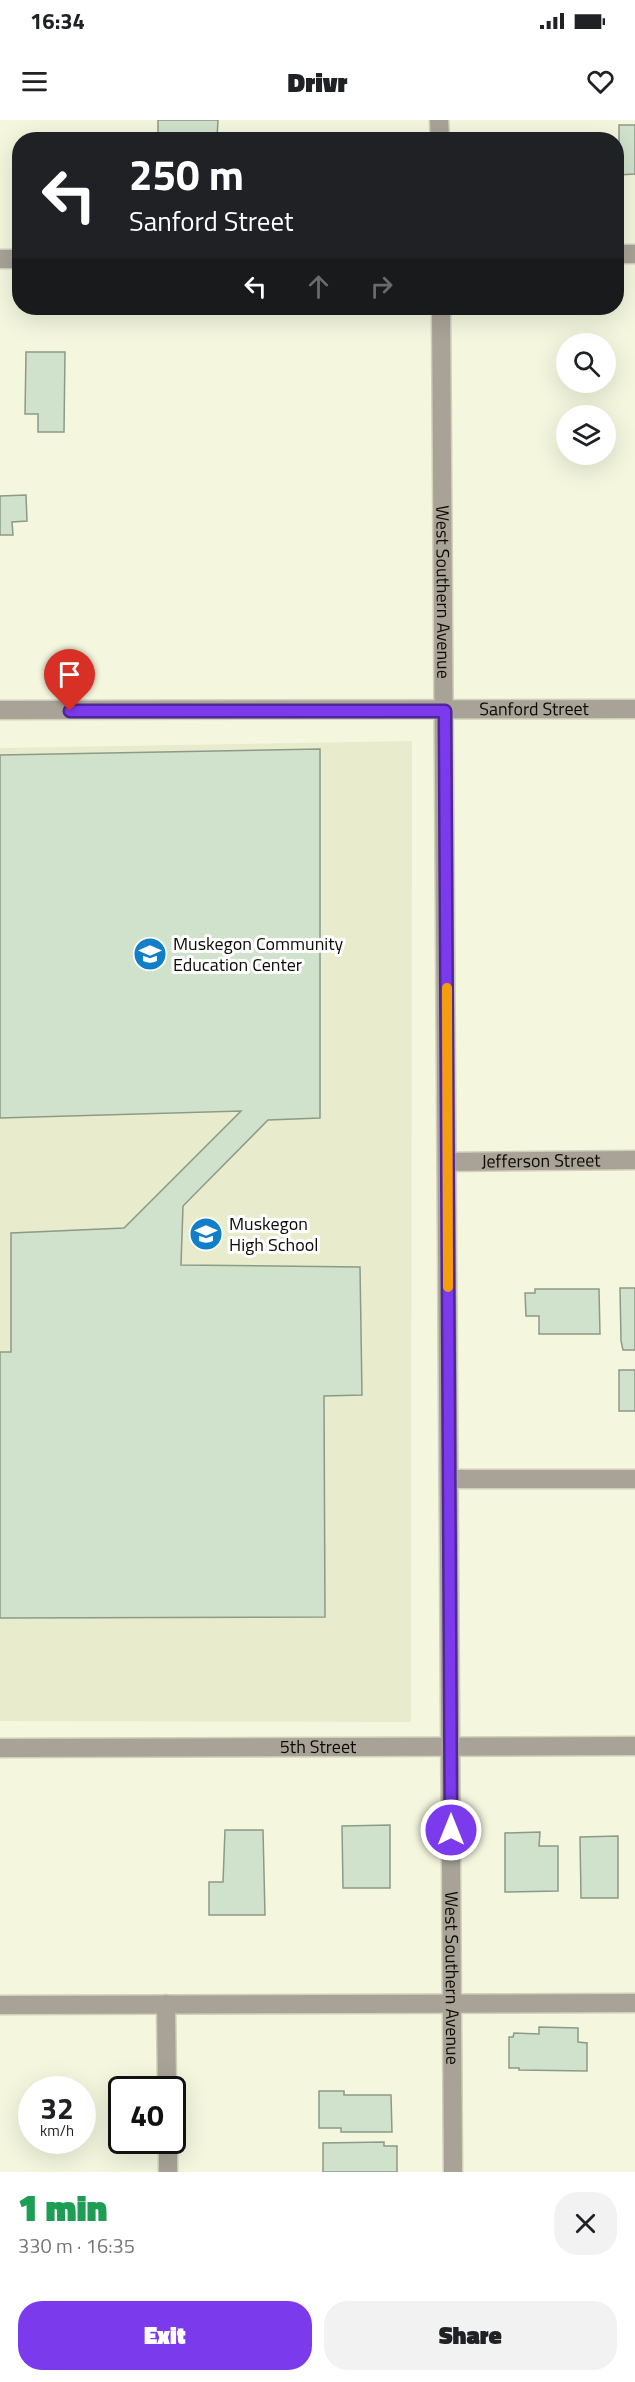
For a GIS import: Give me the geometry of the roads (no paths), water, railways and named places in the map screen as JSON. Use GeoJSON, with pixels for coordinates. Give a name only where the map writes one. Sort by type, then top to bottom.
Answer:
{"type":"FeatureCollection","features":[{"type":"Feature","properties":{"kind":"street","name":"West Southern Avenue"},"geometry":{"type":"LineString","coordinates":[[441,315],[453,2172]]}},
{"type":"Feature","properties":{"kind":"street","name":"Sanford Street"},"geometry":{"type":"LineString","coordinates":[[0,710],[635,709]]}},
{"type":"Feature","properties":{"kind":"street","name":"Jefferson Street"},"geometry":{"type":"LineString","coordinates":[[447,1162],[635,1160]]}},
{"type":"Feature","properties":{"kind":"street"},"geometry":{"type":"LineString","coordinates":[[450,1479],[635,1479]]}},
{"type":"Feature","properties":{"kind":"street","name":"5th Street"},"geometry":{"type":"LineString","coordinates":[[0,1748],[635,1746]]}},
{"type":"Feature","properties":{"kind":"street"},"geometry":{"type":"LineString","coordinates":[[0,2005],[635,2003]]}},
{"type":"Feature","properties":{"kind":"street"},"geometry":{"type":"LineString","coordinates":[[166,2004],[167,2076]]}},
{"type":"Feature","properties":{"kind":"street"},"geometry":{"type":"LineString","coordinates":[[168,2154],[168,2172]]}},
{"type":"Feature","properties":{"kind":"place","name":"Muskegon Community Education Center"},"geometry":{"type":"Point","coordinates":[150,954]}},
{"type":"Feature","properties":{"kind":"place","name":"Muskegon High School"},"geometry":{"type":"Point","coordinates":[206,1234]}}]}
